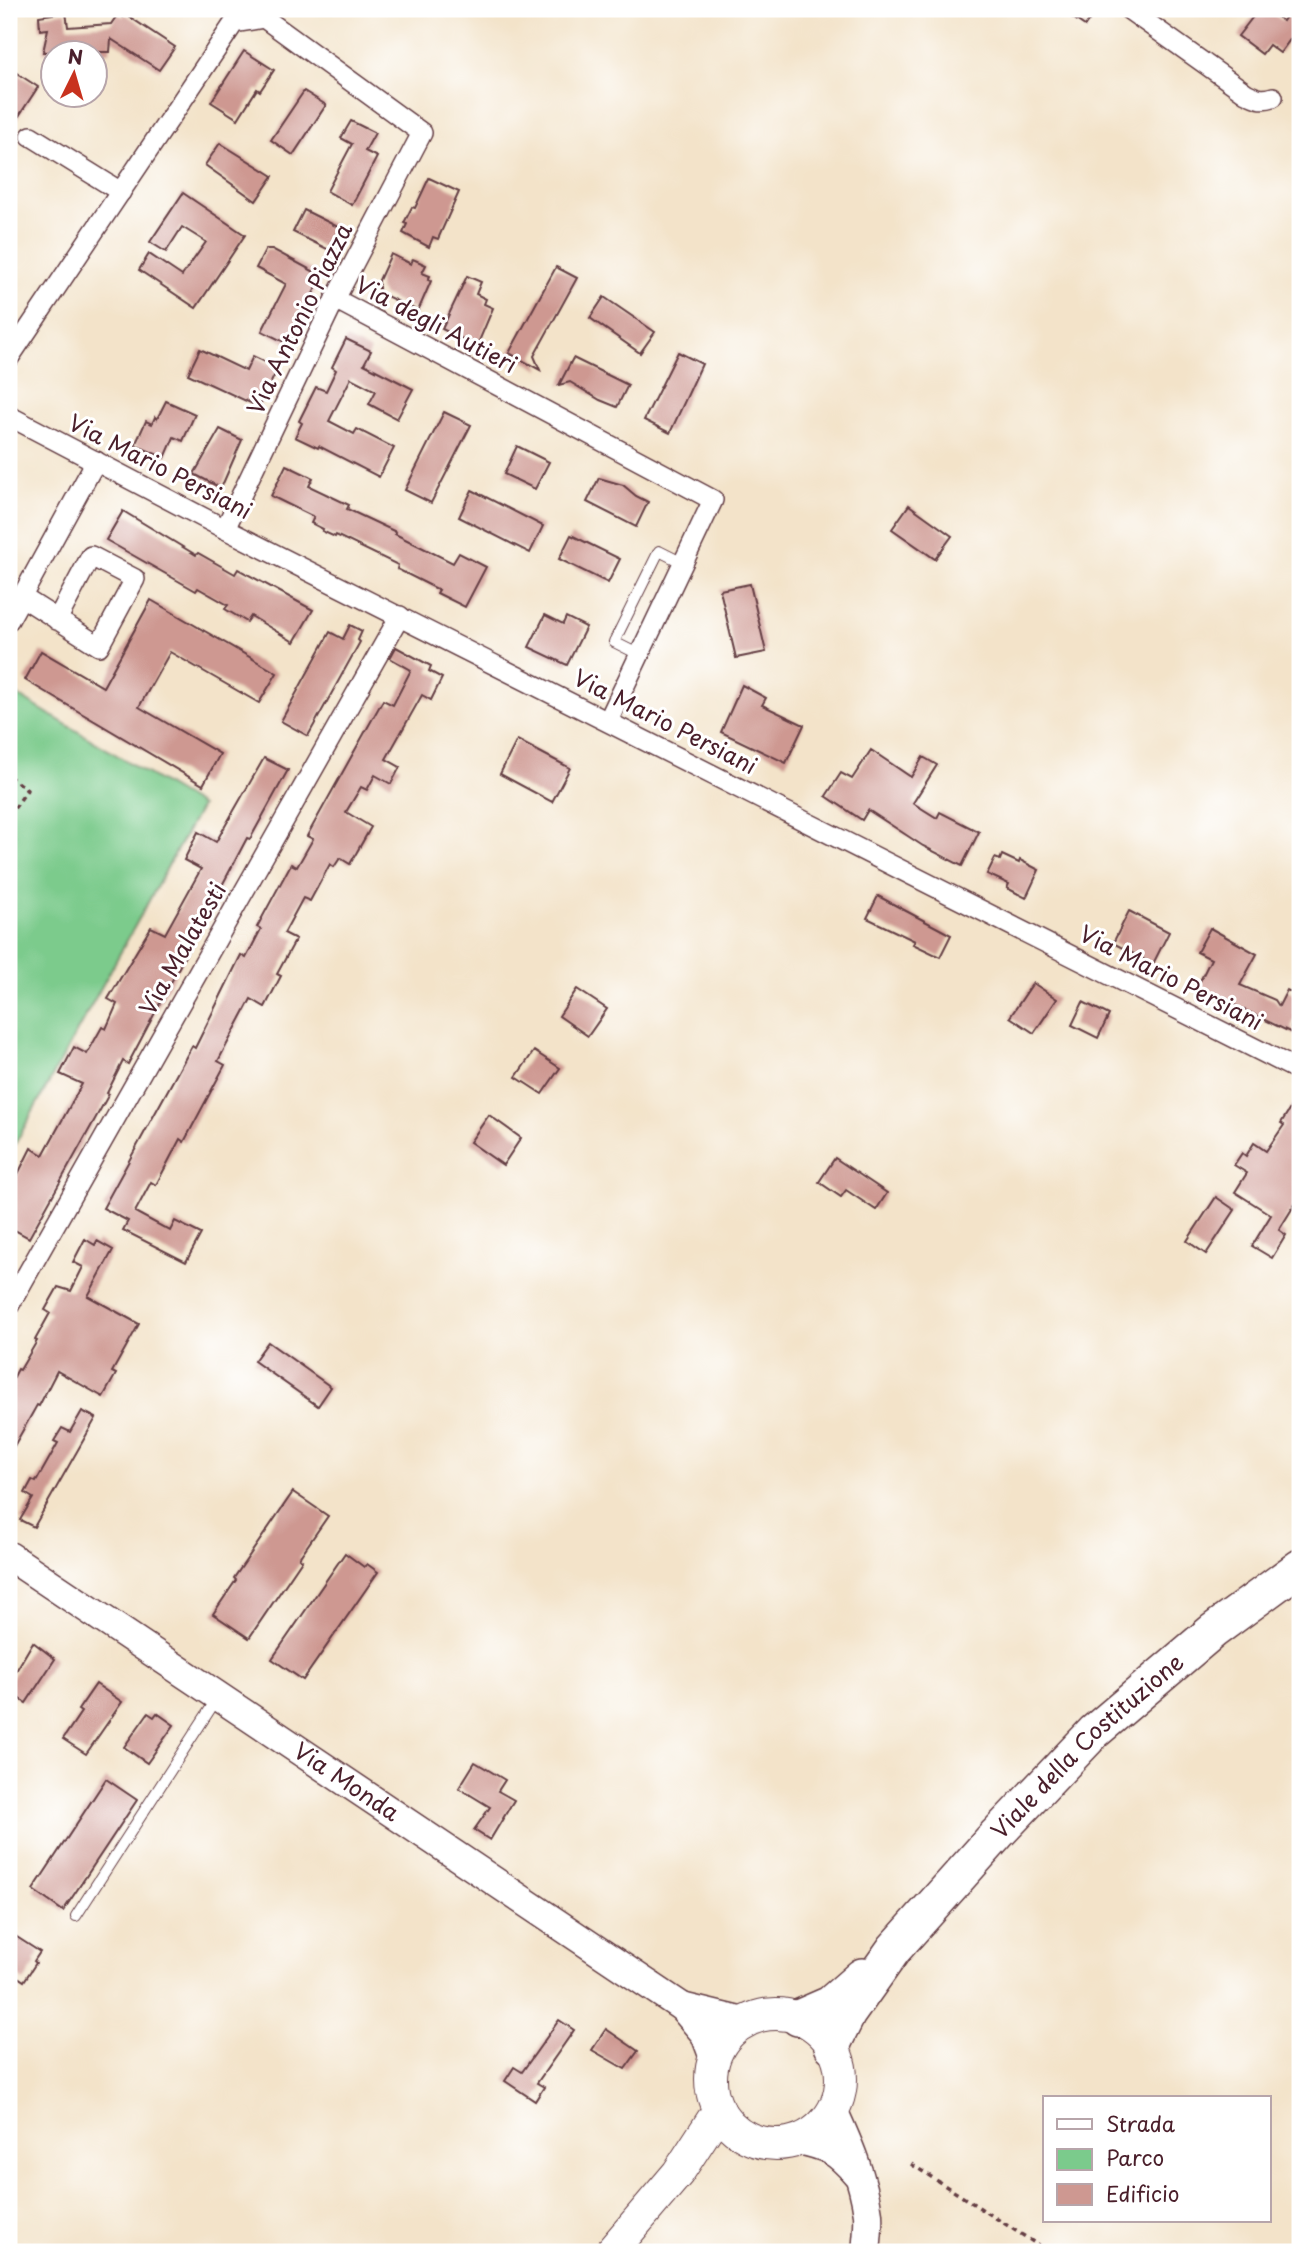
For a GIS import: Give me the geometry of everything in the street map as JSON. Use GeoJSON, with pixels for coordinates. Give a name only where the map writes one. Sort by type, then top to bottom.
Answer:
{"type":"FeatureCollection","features":[{"type":"Feature","properties":{"kind":"highway","name":"Viale della Costituzione"},"geometry":{"type":"LineString","coordinates":[[832,2046],[848,2014],[894,1949],[997,1834],[1094,1732],[1213,1631],[1300,1567]]}},
{"type":"Feature","properties":{"kind":"highway","name":"Viale della Costituzione"},"geometry":{"type":"LineString","coordinates":[[798,2018],[830,2004],[894,1949]]}},
{"type":"Feature","properties":{"kind":"main road","name":"Via Monda"},"geometry":{"type":"LineString","coordinates":[[9,1556],[682,2007],[705,2034],[714,2058]]}},
{"type":"Feature","properties":{"kind":"main road","name":"Via Monda"},"geometry":{"type":"LineString","coordinates":[[682,2007],[744,2022]]}},
{"type":"Feature","properties":{"kind":"main road"},"geometry":{"type":"LineString","coordinates":[[780,2014],[798,2018],[817,2029],[832,2046],[840,2066],[840,2089],[833,2110],[824,2123],[812,2133],[780,2144],[761,2142],[744,2135],[729,2124],[719,2110],[712,2093],[714,2058],[721,2044],[744,2022],[780,2014]]}},
{"type":"Feature","properties":{"kind":"main road"},"geometry":{"type":"LineString","coordinates":[[611,2252],[678,2173],[719,2110]]}},
{"type":"Feature","properties":{"kind":"main road"},"geometry":{"type":"LineString","coordinates":[[833,2110],[859,2176],[868,2216],[866,2252]]}},
{"type":"Feature","properties":{"kind":"main road"},"geometry":{"type":"LineString","coordinates":[[678,2173],[744,2135]]}},
{"type":"Feature","properties":{"kind":"main road"},"geometry":{"type":"LineString","coordinates":[[798,2140],[823,2145],[839,2154],[859,2176]]}},
{"type":"Feature","properties":{"kind":"street"},"geometry":{"type":"LineString","coordinates":[[1128,9],[1246,93],[1257,99],[1273,97]]}},
{"type":"Feature","properties":{"kind":"street","name":"Via Antonio Piazza"},"geometry":{"type":"LineString","coordinates":[[121,192],[234,23],[246,20],[264,18],[422,132],[335,299],[225,529]]}},
{"type":"Feature","properties":{"kind":"street"},"geometry":{"type":"LineString","coordinates":[[9,358],[121,192],[31,136]]}},
{"type":"Feature","properties":{"kind":"street","name":"Via degli Autieri"},"geometry":{"type":"LineString","coordinates":[[335,299],[713,500],[683,563]]}},
{"type":"Feature","properties":{"kind":"street","name":"Via Mario Persiani"},"geometry":{"type":"LineString","coordinates":[[9,416],[225,529],[1300,1071]]}},
{"type":"Feature","properties":{"kind":"street"},"geometry":{"type":"LineString","coordinates":[[9,620],[96,461]]}},
{"type":"Feature","properties":{"kind":"street"},"geometry":{"type":"LineString","coordinates":[[22,597],[57,620],[99,646],[135,579],[91,555],[57,620]]}},
{"type":"Feature","properties":{"kind":"street"},"geometry":{"type":"LineString","coordinates":[[608,721],[683,563]]}},
{"type":"Feature","properties":{"kind":"street","name":"Via Malatesti"},"geometry":{"type":"LineString","coordinates":[[9,1306],[400,616]]}},
{"type":"Feature","properties":{"kind":"lane"},"geometry":{"type":"LineString","coordinates":[[640,655],[614,642],[659,551],[683,563]]}},
{"type":"Feature","properties":{"kind":"lane"},"geometry":{"type":"LineString","coordinates":[[76,1916],[218,1697]]}},
{"type":"Feature","properties":{"kind":"path"},"geometry":{"type":"LineString","coordinates":[[9,776],[27,790],[9,816]]}},
{"type":"Feature","properties":{"kind":"path"},"geometry":{"type":"LineString","coordinates":[[911,2164],[1049,2252]]}},
{"type":"Feature","properties":{"kind":"green space"},"geometry":{"type":"Polygon","coordinates":[[[14,693],[201,806],[9,1155],[9,702],[14,693]]]}},
{"type":"Feature","properties":{"kind":"building"},"geometry":{"type":"Polygon","coordinates":[[[1060,9],[1097,9],[1085,26],[1060,9]]]}},
{"type":"Feature","properties":{"kind":"building"},"geometry":{"type":"Polygon","coordinates":[[[1259,9],[1266,9],[1283,21],[1290,11],[1300,19],[1300,26],[1280,53],[1269,45],[1262,54],[1238,36],[1259,9]]]}},
{"type":"Feature","properties":{"kind":"building"},"geometry":{"type":"Polygon","coordinates":[[[66,12],[68,27],[111,24],[118,14],[123,17],[125,14],[175,47],[159,70],[111,39],[108,52],[108,38],[46,38],[48,29],[40,30],[39,16],[66,12]]]}},
{"type":"Feature","properties":{"kind":"building"},"geometry":{"type":"Polygon","coordinates":[[[244,51],[274,70],[260,91],[257,89],[238,119],[211,102],[244,51]]]}},
{"type":"Feature","properties":{"kind":"building"},"geometry":{"type":"Polygon","coordinates":[[[9,68],[38,87],[9,131],[9,68]]]}},
{"type":"Feature","properties":{"kind":"building"},"geometry":{"type":"Polygon","coordinates":[[[304,91],[326,105],[293,155],[271,140],[304,91]]]}},
{"type":"Feature","properties":{"kind":"building"},"geometry":{"type":"Polygon","coordinates":[[[351,121],[375,133],[365,151],[377,157],[352,205],[327,191],[352,144],[341,138],[351,121]]]}},
{"type":"Feature","properties":{"kind":"building"},"geometry":{"type":"Polygon","coordinates":[[[220,143],[273,176],[256,201],[205,165],[220,143]]]}},
{"type":"Feature","properties":{"kind":"building"},"geometry":{"type":"Polygon","coordinates":[[[429,178],[459,192],[438,239],[433,237],[429,247],[403,233],[407,224],[404,223],[412,207],[415,208],[429,178]]]}},
{"type":"Feature","properties":{"kind":"building"},"geometry":{"type":"Polygon","coordinates":[[[183,193],[245,235],[196,308],[139,270],[149,254],[182,276],[206,242],[182,227],[166,252],[150,242],[183,193]]]}},
{"type":"Feature","properties":{"kind":"building"},"geometry":{"type":"Polygon","coordinates":[[[304,210],[340,228],[329,250],[293,232],[304,210]]]}},
{"type":"Feature","properties":{"kind":"building"},"geometry":{"type":"Polygon","coordinates":[[[266,249],[272,249],[322,276],[288,344],[262,331],[286,284],[256,268],[266,249]]]}},
{"type":"Feature","properties":{"kind":"building"},"geometry":{"type":"Polygon","coordinates":[[[391,254],[411,264],[413,259],[426,265],[422,273],[430,276],[428,280],[431,281],[418,311],[379,290],[379,280],[391,254]]]}},
{"type":"Feature","properties":{"kind":"building"},"geometry":{"type":"Polygon","coordinates":[[[556,267],[577,278],[534,356],[540,370],[509,353],[556,267]]]}},
{"type":"Feature","properties":{"kind":"building"},"geometry":{"type":"Polygon","coordinates":[[[467,276],[481,282],[476,294],[486,299],[484,304],[493,308],[477,346],[442,329],[467,276]]]}},
{"type":"Feature","properties":{"kind":"building"},"geometry":{"type":"Polygon","coordinates":[[[604,297],[655,332],[640,353],[590,318],[604,297]]]}},
{"type":"Feature","properties":{"kind":"building"},"geometry":{"type":"Polygon","coordinates":[[[346,339],[371,351],[364,364],[413,389],[397,419],[369,404],[376,391],[351,378],[329,421],[354,434],[357,429],[394,448],[379,477],[319,446],[318,448],[295,437],[302,423],[299,421],[316,387],[326,391],[336,370],[332,367],[346,339]]]}},
{"type":"Feature","properties":{"kind":"building"},"geometry":{"type":"Polygon","coordinates":[[[200,349],[246,371],[253,356],[278,368],[259,407],[188,374],[200,349]]]}},
{"type":"Feature","properties":{"kind":"building"},"geometry":{"type":"Polygon","coordinates":[[[678,352],[702,364],[670,433],[644,420],[678,352]]]}},
{"type":"Feature","properties":{"kind":"building"},"geometry":{"type":"Polygon","coordinates":[[[573,358],[628,385],[617,407],[570,382],[559,385],[573,358]]]}},
{"type":"Feature","properties":{"kind":"building"},"geometry":{"type":"Polygon","coordinates":[[[166,401],[195,414],[183,441],[174,437],[165,458],[135,445],[146,421],[152,424],[155,417],[157,419],[166,401]]]}},
{"type":"Feature","properties":{"kind":"building"},"geometry":{"type":"Polygon","coordinates":[[[444,412],[471,425],[431,503],[405,490],[444,412]]]}},
{"type":"Feature","properties":{"kind":"building"},"geometry":{"type":"Polygon","coordinates":[[[220,429],[242,440],[221,488],[194,474],[220,429]]]}},
{"type":"Feature","properties":{"kind":"building"},"geometry":{"type":"Polygon","coordinates":[[[517,446],[549,462],[535,489],[504,474],[517,446]]]}},
{"type":"Feature","properties":{"kind":"building"},"geometry":{"type":"Polygon","coordinates":[[[286,465],[313,478],[309,486],[349,505],[347,509],[396,532],[395,534],[453,563],[459,553],[486,567],[465,607],[437,593],[439,590],[397,569],[398,565],[322,531],[323,529],[311,523],[314,517],[271,496],[286,465]]]}},
{"type":"Feature","properties":{"kind":"building"},"geometry":{"type":"Polygon","coordinates":[[[599,478],[623,485],[648,502],[636,527],[587,502],[599,478]]]}},
{"type":"Feature","properties":{"kind":"building"},"geometry":{"type":"Polygon","coordinates":[[[472,490],[543,526],[530,553],[459,517],[472,490]]]}},
{"type":"Feature","properties":{"kind":"building"},"geometry":{"type":"Polygon","coordinates":[[[909,505],[952,536],[935,559],[892,529],[909,505]]]}},
{"type":"Feature","properties":{"kind":"building"},"geometry":{"type":"Polygon","coordinates":[[[123,511],[196,555],[198,553],[235,574],[238,569],[313,610],[294,642],[251,616],[247,622],[225,609],[228,605],[198,588],[196,591],[106,540],[123,511]]]}},
{"type":"Feature","properties":{"kind":"building"},"geometry":{"type":"Polygon","coordinates":[[[571,535],[620,559],[608,583],[559,559],[571,535]]]}},
{"type":"Feature","properties":{"kind":"building"},"geometry":{"type":"Polygon","coordinates":[[[750,584],[766,652],[736,658],[720,590],[750,584]]]}},
{"type":"Feature","properties":{"kind":"building"},"geometry":{"type":"Polygon","coordinates":[[[151,600],[277,673],[259,703],[170,652],[139,707],[220,754],[203,785],[25,680],[41,651],[103,687],[151,600]]]}},
{"type":"Feature","properties":{"kind":"building"},"geometry":{"type":"Polygon","coordinates":[[[545,615],[563,624],[566,617],[586,627],[567,665],[529,647],[545,615]]]}},
{"type":"Feature","properties":{"kind":"building"},"geometry":{"type":"Polygon","coordinates":[[[350,625],[362,631],[358,640],[360,642],[308,736],[281,721],[330,632],[343,639],[350,625]]]}},
{"type":"Feature","properties":{"kind":"building"},"geometry":{"type":"Polygon","coordinates":[[[396,647],[431,666],[429,671],[442,678],[431,700],[422,695],[386,759],[400,767],[391,784],[375,775],[367,790],[361,787],[346,812],[371,827],[350,864],[340,858],[334,867],[330,864],[310,901],[303,898],[284,933],[296,939],[277,974],[281,976],[265,1007],[251,999],[218,1061],[225,1065],[184,1142],[180,1139],[156,1185],[151,1182],[135,1212],[170,1231],[175,1221],[201,1234],[186,1262],[123,1230],[128,1221],[103,1208],[192,1046],[195,1048],[241,955],[246,958],[261,929],[257,927],[291,864],[297,867],[313,839],[307,836],[383,700],[393,705],[411,670],[390,658],[396,647]]]}},
{"type":"Feature","properties":{"kind":"building"},"geometry":{"type":"Polygon","coordinates":[[[742,685],[766,698],[762,705],[804,725],[786,763],[721,732],[742,685]]]}},
{"type":"Feature","properties":{"kind":"building"},"geometry":{"type":"Polygon","coordinates":[[[517,740],[570,768],[552,802],[500,774],[517,740]]]}},
{"type":"Feature","properties":{"kind":"building"},"geometry":{"type":"Polygon","coordinates":[[[871,750],[911,777],[923,757],[937,765],[913,803],[937,818],[940,812],[979,832],[962,866],[923,846],[868,810],[862,820],[826,796],[841,773],[852,779],[871,750]]]}},
{"type":"Feature","properties":{"kind":"building"},"geometry":{"type":"Polygon","coordinates":[[[264,758],[288,770],[250,839],[247,838],[128,1064],[123,1061],[107,1093],[109,1094],[29,1238],[9,1227],[9,1192],[31,1148],[43,1155],[82,1084],[60,1074],[74,1047],[87,1054],[102,1027],[106,1029],[117,1004],[108,999],[151,927],[165,934],[201,869],[184,860],[198,832],[216,842],[264,758]]]}},
{"type":"Feature","properties":{"kind":"building"},"geometry":{"type":"Polygon","coordinates":[[[1002,855],[1019,863],[1020,860],[1039,870],[1026,898],[1007,888],[1009,884],[987,874],[995,858],[1000,860],[1002,855]]]}},
{"type":"Feature","properties":{"kind":"building"},"geometry":{"type":"Polygon","coordinates":[[[878,896],[951,935],[940,957],[913,944],[915,941],[867,918],[878,896]]]}},
{"type":"Feature","properties":{"kind":"building"},"geometry":{"type":"Polygon","coordinates":[[[1129,911],[1169,932],[1153,964],[1113,943],[1129,911]]]}},
{"type":"Feature","properties":{"kind":"building"},"geometry":{"type":"Polygon","coordinates":[[[1210,928],[1257,954],[1240,985],[1275,1000],[1279,1006],[1287,990],[1300,997],[1294,1014],[1297,1015],[1291,1027],[1296,1035],[1197,987],[1211,959],[1197,952],[1210,928]]]}},
{"type":"Feature","properties":{"kind":"building"},"geometry":{"type":"Polygon","coordinates":[[[1033,983],[1057,999],[1034,1033],[1010,1017],[1033,983]]]}},
{"type":"Feature","properties":{"kind":"building"},"geometry":{"type":"Polygon","coordinates":[[[577,989],[607,1009],[588,1036],[559,1016],[577,989]]]}},
{"type":"Feature","properties":{"kind":"building"},"geometry":{"type":"Polygon","coordinates":[[[1083,1002],[1109,1015],[1098,1038],[1072,1025],[1083,1002]]]}},
{"type":"Feature","properties":{"kind":"building"},"geometry":{"type":"Polygon","coordinates":[[[534,1051],[560,1068],[542,1094],[516,1077],[534,1051]]]}},
{"type":"Feature","properties":{"kind":"building"},"geometry":{"type":"Polygon","coordinates":[[[1300,1093],[1300,1196],[1279,1230],[1286,1235],[1272,1258],[1252,1246],[1271,1215],[1235,1192],[1247,1173],[1234,1165],[1242,1153],[1246,1156],[1254,1143],[1266,1151],[1284,1125],[1281,1123],[1300,1093]]]}},
{"type":"Feature","properties":{"kind":"building"},"geometry":{"type":"Polygon","coordinates":[[[489,1115],[521,1138],[503,1165],[470,1142],[489,1115]]]}},
{"type":"Feature","properties":{"kind":"building"},"geometry":{"type":"Polygon","coordinates":[[[835,1158],[887,1193],[876,1210],[846,1190],[841,1197],[819,1182],[835,1158]]]}},
{"type":"Feature","properties":{"kind":"building"},"geometry":{"type":"Polygon","coordinates":[[[1216,1197],[1235,1210],[1206,1254],[1187,1241],[1216,1197]]]}},
{"type":"Feature","properties":{"kind":"building"},"geometry":{"type":"Polygon","coordinates":[[[85,1239],[95,1245],[97,1241],[113,1250],[88,1296],[139,1324],[112,1372],[116,1374],[103,1397],[57,1371],[9,1455],[9,1386],[37,1341],[35,1340],[50,1313],[45,1310],[58,1287],[71,1291],[83,1267],[73,1262],[85,1239]]]}},
{"type":"Feature","properties":{"kind":"building"},"geometry":{"type":"Polygon","coordinates":[[[268,1342],[331,1387],[318,1406],[254,1361],[268,1342]]]}},
{"type":"Feature","properties":{"kind":"building"},"geometry":{"type":"Polygon","coordinates":[[[82,1411],[96,1418],[34,1527],[20,1520],[33,1498],[25,1493],[32,1480],[36,1482],[58,1443],[54,1441],[62,1428],[70,1432],[82,1411]]]}},
{"type":"Feature","properties":{"kind":"building"},"geometry":{"type":"Polygon","coordinates":[[[293,1492],[328,1516],[249,1638],[213,1614],[236,1580],[234,1578],[293,1492]]]}},
{"type":"Feature","properties":{"kind":"building"},"geometry":{"type":"Polygon","coordinates":[[[345,1553],[364,1567],[367,1564],[378,1572],[303,1680],[272,1659],[345,1553]]]}},
{"type":"Feature","properties":{"kind":"building"},"geometry":{"type":"Polygon","coordinates":[[[33,1642],[55,1659],[26,1703],[9,1692],[9,1683],[33,1642]]]}},
{"type":"Feature","properties":{"kind":"building"},"geometry":{"type":"Polygon","coordinates":[[[96,1684],[122,1702],[86,1754],[63,1739],[96,1684]]]}},
{"type":"Feature","properties":{"kind":"building"},"geometry":{"type":"Polygon","coordinates":[[[148,1713],[154,1717],[157,1713],[174,1725],[147,1763],[124,1747],[148,1713]]]}},
{"type":"Feature","properties":{"kind":"building"},"geometry":{"type":"Polygon","coordinates":[[[475,1762],[505,1780],[498,1791],[514,1800],[490,1840],[474,1830],[490,1807],[459,1788],[475,1762]]]}},
{"type":"Feature","properties":{"kind":"building"},"geometry":{"type":"Polygon","coordinates":[[[106,1779],[137,1800],[63,1911],[33,1890],[106,1779]]]}},
{"type":"Feature","properties":{"kind":"building"},"geometry":{"type":"Polygon","coordinates":[[[9,1932],[40,1952],[24,1981],[9,1971],[9,1932]]]}},
{"type":"Feature","properties":{"kind":"building"},"geometry":{"type":"Polygon","coordinates":[[[559,2020],[574,2030],[537,2083],[544,2087],[535,2101],[505,2081],[514,2067],[522,2072],[559,2020]]]}},
{"type":"Feature","properties":{"kind":"building"},"geometry":{"type":"Polygon","coordinates":[[[606,2029],[638,2051],[625,2069],[592,2050],[606,2029]]]}}]}
